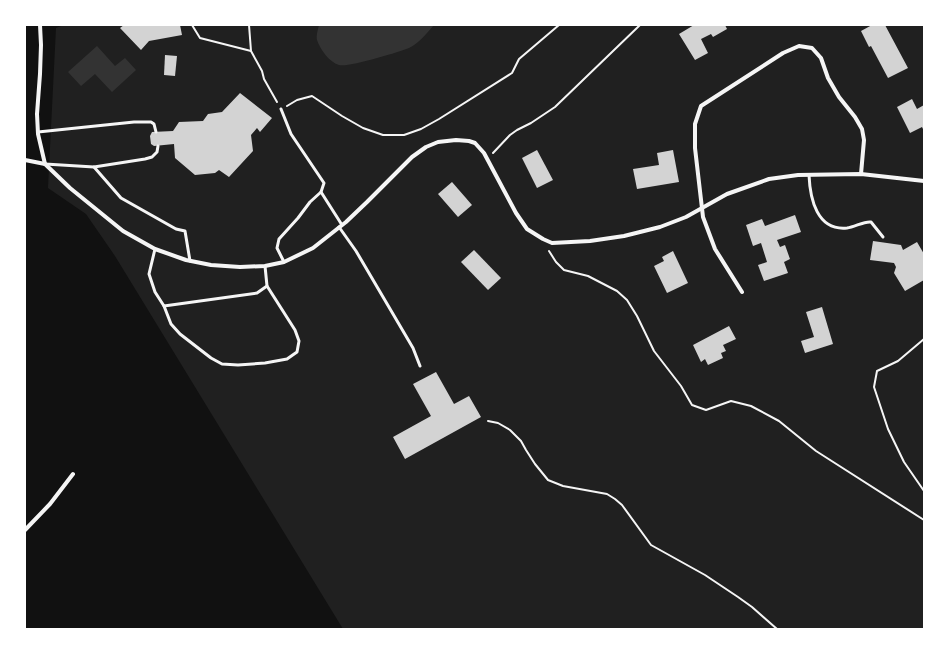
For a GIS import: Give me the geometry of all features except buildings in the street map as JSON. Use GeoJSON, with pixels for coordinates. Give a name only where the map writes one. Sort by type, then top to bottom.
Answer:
{"type":"FeatureCollection","features":[{"type":"Feature","properties":{"kind":"street"},"geometry":{"type":"LineString","coordinates":[[40,25],[42,45],[37,114],[38,132],[45,164]]}},
{"type":"Feature","properties":{"kind":"street"},"geometry":{"type":"LineString","coordinates":[[742,292],[715,249],[706,225],[702,208],[695,148],[695,124],[700,106],[783,53],[799,46],[812,48],[821,58],[828,78],[839,97],[855,117],[862,129],[864,140],[861,174]]}},
{"type":"Feature","properties":{"kind":"street"},"geometry":{"type":"LineString","coordinates":[[25,160],[45,164],[70,188],[122,231],[155,249],[211,265],[266,266],[284,262],[313,248],[368,202],[412,157],[426,147],[438,142],[450,140],[469,141],[475,143],[484,153],[516,213],[527,229],[552,243],[590,241],[624,236],[660,227],[686,217],[727,194],[769,179],[798,175],[861,174],[924,181]]}},
{"type":"Feature","properties":{"kind":"street"},"geometry":{"type":"LineString","coordinates":[[25,530],[50,504],[73,474]]}},
{"type":"Feature","properties":{"kind":"lane"},"geometry":{"type":"LineString","coordinates":[[281,109],[291,134],[324,184],[321,192],[310,202],[279,239],[277,248],[284,262]]}},
{"type":"Feature","properties":{"kind":"lane"},"geometry":{"type":"LineString","coordinates":[[38,132],[134,122],[151,122],[154,124],[156,132]]}},
{"type":"Feature","properties":{"kind":"lane"},"geometry":{"type":"LineString","coordinates":[[45,164],[94,167],[145,159],[152,157],[157,152],[158,146]]}},
{"type":"Feature","properties":{"kind":"lane"},"geometry":{"type":"LineString","coordinates":[[94,167],[121,198],[176,229],[185,231],[190,260]]}},
{"type":"Feature","properties":{"kind":"lane"},"geometry":{"type":"LineString","coordinates":[[809,175],[809,184],[816,210],[826,224],[843,228],[872,222],[883,237]]}},
{"type":"Feature","properties":{"kind":"lane"},"geometry":{"type":"LineString","coordinates":[[321,192],[408,341],[420,366]]}},
{"type":"Feature","properties":{"kind":"lane"},"geometry":{"type":"LineString","coordinates":[[155,249],[149,274],[155,292],[164,306],[171,324],[180,334],[211,358],[222,364],[265,363],[287,358],[297,352],[299,341],[295,330],[268,286],[266,266]]}},
{"type":"Feature","properties":{"kind":"lane"},"geometry":{"type":"LineString","coordinates":[[164,306],[257,293],[268,286]]}},
{"type":"Feature","properties":{"kind":"path"},"geometry":{"type":"LineString","coordinates":[[192,25],[200,38],[251,51]]}},
{"type":"Feature","properties":{"kind":"path"},"geometry":{"type":"LineString","coordinates":[[249,25],[251,51],[262,71],[264,79],[281,109],[297,100],[312,96],[363,128],[383,135],[404,135],[421,129],[439,119],[512,73],[519,59],[558,25]]}},
{"type":"Feature","properties":{"kind":"path"},"geometry":{"type":"LineString","coordinates":[[487,159],[517,130],[531,123],[555,107],[640,25]]}},
{"type":"Feature","properties":{"kind":"path"},"geometry":{"type":"LineString","coordinates":[[543,239],[556,262],[564,270],[588,276],[617,291],[628,300],[654,351],[682,386],[692,405],[706,410],[731,401],[751,406],[779,421],[816,451],[924,520]]}},
{"type":"Feature","properties":{"kind":"path"},"geometry":{"type":"LineString","coordinates":[[924,339],[898,361],[877,371],[874,387],[888,429],[904,462],[924,491]]}},
{"type":"Feature","properties":{"kind":"path"},"geometry":{"type":"LineString","coordinates":[[488,421],[498,423],[510,430],[521,441],[535,464],[548,480],[563,486],[606,494],[615,499],[622,505],[651,545],[712,579],[752,607],[777,629]]}},
{"type":"Feature","properties":{"kind":"shaded area"},"geometry":{"type":"Polygon","coordinates":[[[64,25],[924,25],[924,629],[343,629],[115,256],[86,214],[48,188],[56,28],[64,25]]]}},
{"type":"Feature","properties":{"kind":"shaded area"},"geometry":{"type":"Polygon","coordinates":[[[319,25],[434,25],[419,41],[409,48],[373,59],[352,64],[339,65],[325,55],[318,44],[317,32],[319,25]]]}},
{"type":"Feature","properties":{"kind":"shaded area"},"geometry":{"type":"Polygon","coordinates":[[[97,46],[115,66],[125,58],[136,70],[112,92],[95,74],[81,86],[68,72],[97,46]]]}}]}
